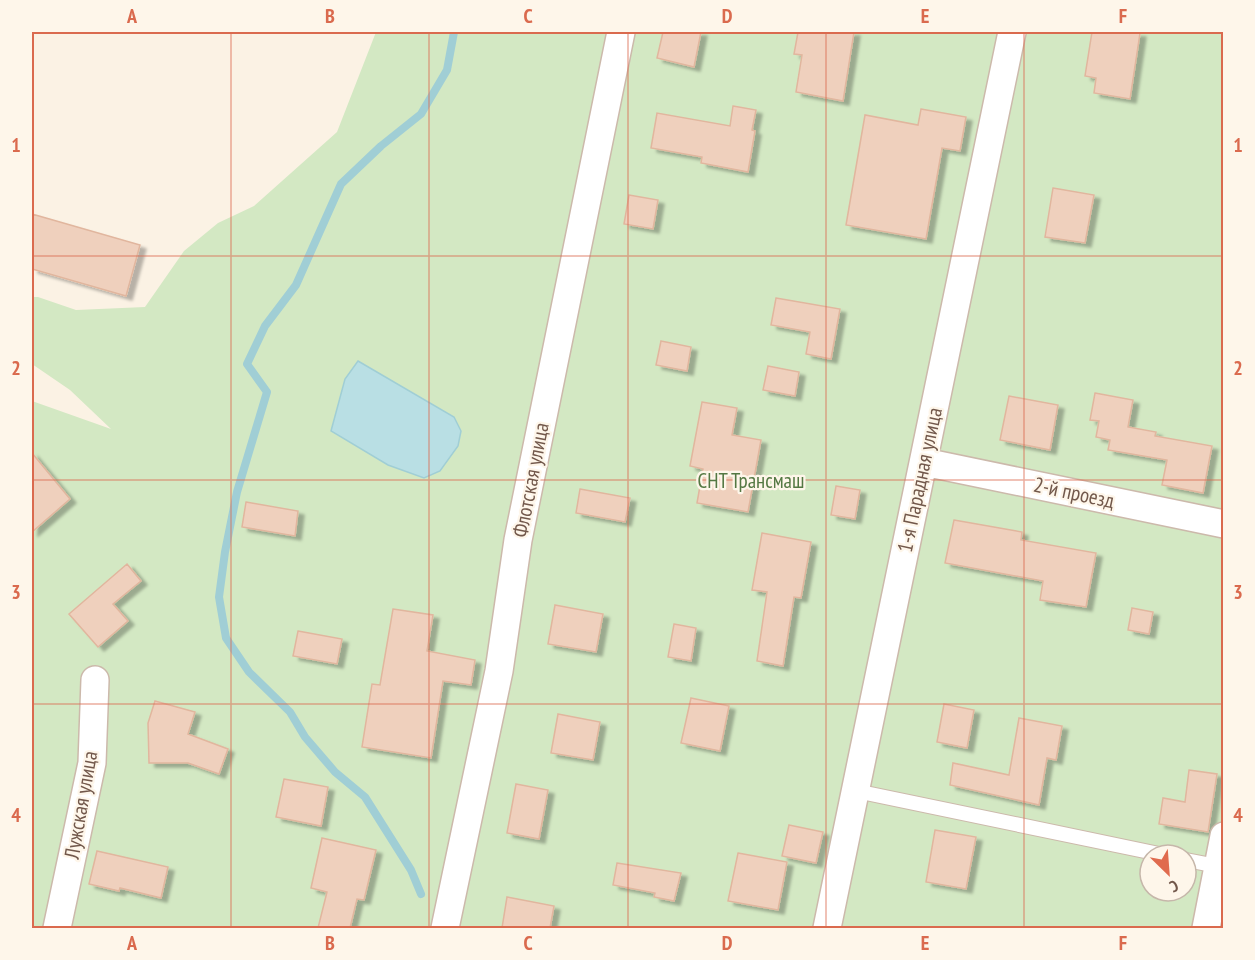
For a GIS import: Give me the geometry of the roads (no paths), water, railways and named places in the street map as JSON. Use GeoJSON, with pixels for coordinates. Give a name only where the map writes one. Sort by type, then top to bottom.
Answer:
{"type":"FeatureCollection","features":[{"type":"Feature","properties":{"kind":"street","name":"Флотская улица"},"geometry":{"type":"LineString","coordinates":[[445,928],[499,671],[519,540],[621,32]]}},
{"type":"Feature","properties":{"kind":"street","name":"1-я Парадная улица"},"geometry":{"type":"LineString","coordinates":[[828,928],[1012,32]]}},
{"type":"Feature","properties":{"kind":"street","name":"2-й проезд"},"geometry":{"type":"LineString","coordinates":[[924,462],[1224,524]]}},
{"type":"Feature","properties":{"kind":"street","name":"Лужская улица"},"geometry":{"type":"LineString","coordinates":[[57,928],[92,763],[96,680]]}},
{"type":"Feature","properties":{"kind":"street"},"geometry":{"type":"LineString","coordinates":[[1206,928],[1224,836]]}},
{"type":"Feature","properties":{"kind":"lane"},"geometry":{"type":"LineString","coordinates":[[856,790],[1138,850]]}},
{"type":"Feature","properties":{"kind":"lane"},"geometry":{"type":"LineString","coordinates":[[1198,862],[1217,866]]}},
{"type":"Feature","properties":{"kind":"water"},"geometry":{"type":"Polygon","coordinates":[[[358,361],[454,417],[461,431],[458,446],[440,471],[424,478],[388,465],[331,431],[345,379],[358,361]]]}},
{"type":"Feature","properties":{"kind":"waterway"},"geometry":{"type":"LineString","coordinates":[[421,894],[411,870],[365,797],[335,772],[305,737],[290,712],[249,672],[226,638],[219,597],[237,492],[267,392],[247,364],[265,326],[296,285],[341,184],[381,146],[421,114],[447,70],[454,32]]}},
{"type":"Feature","properties":{"kind":"park label","name":"СНТ Трансмаш"},"geometry":{"type":"Point","coordinates":[751,481]}}]}
